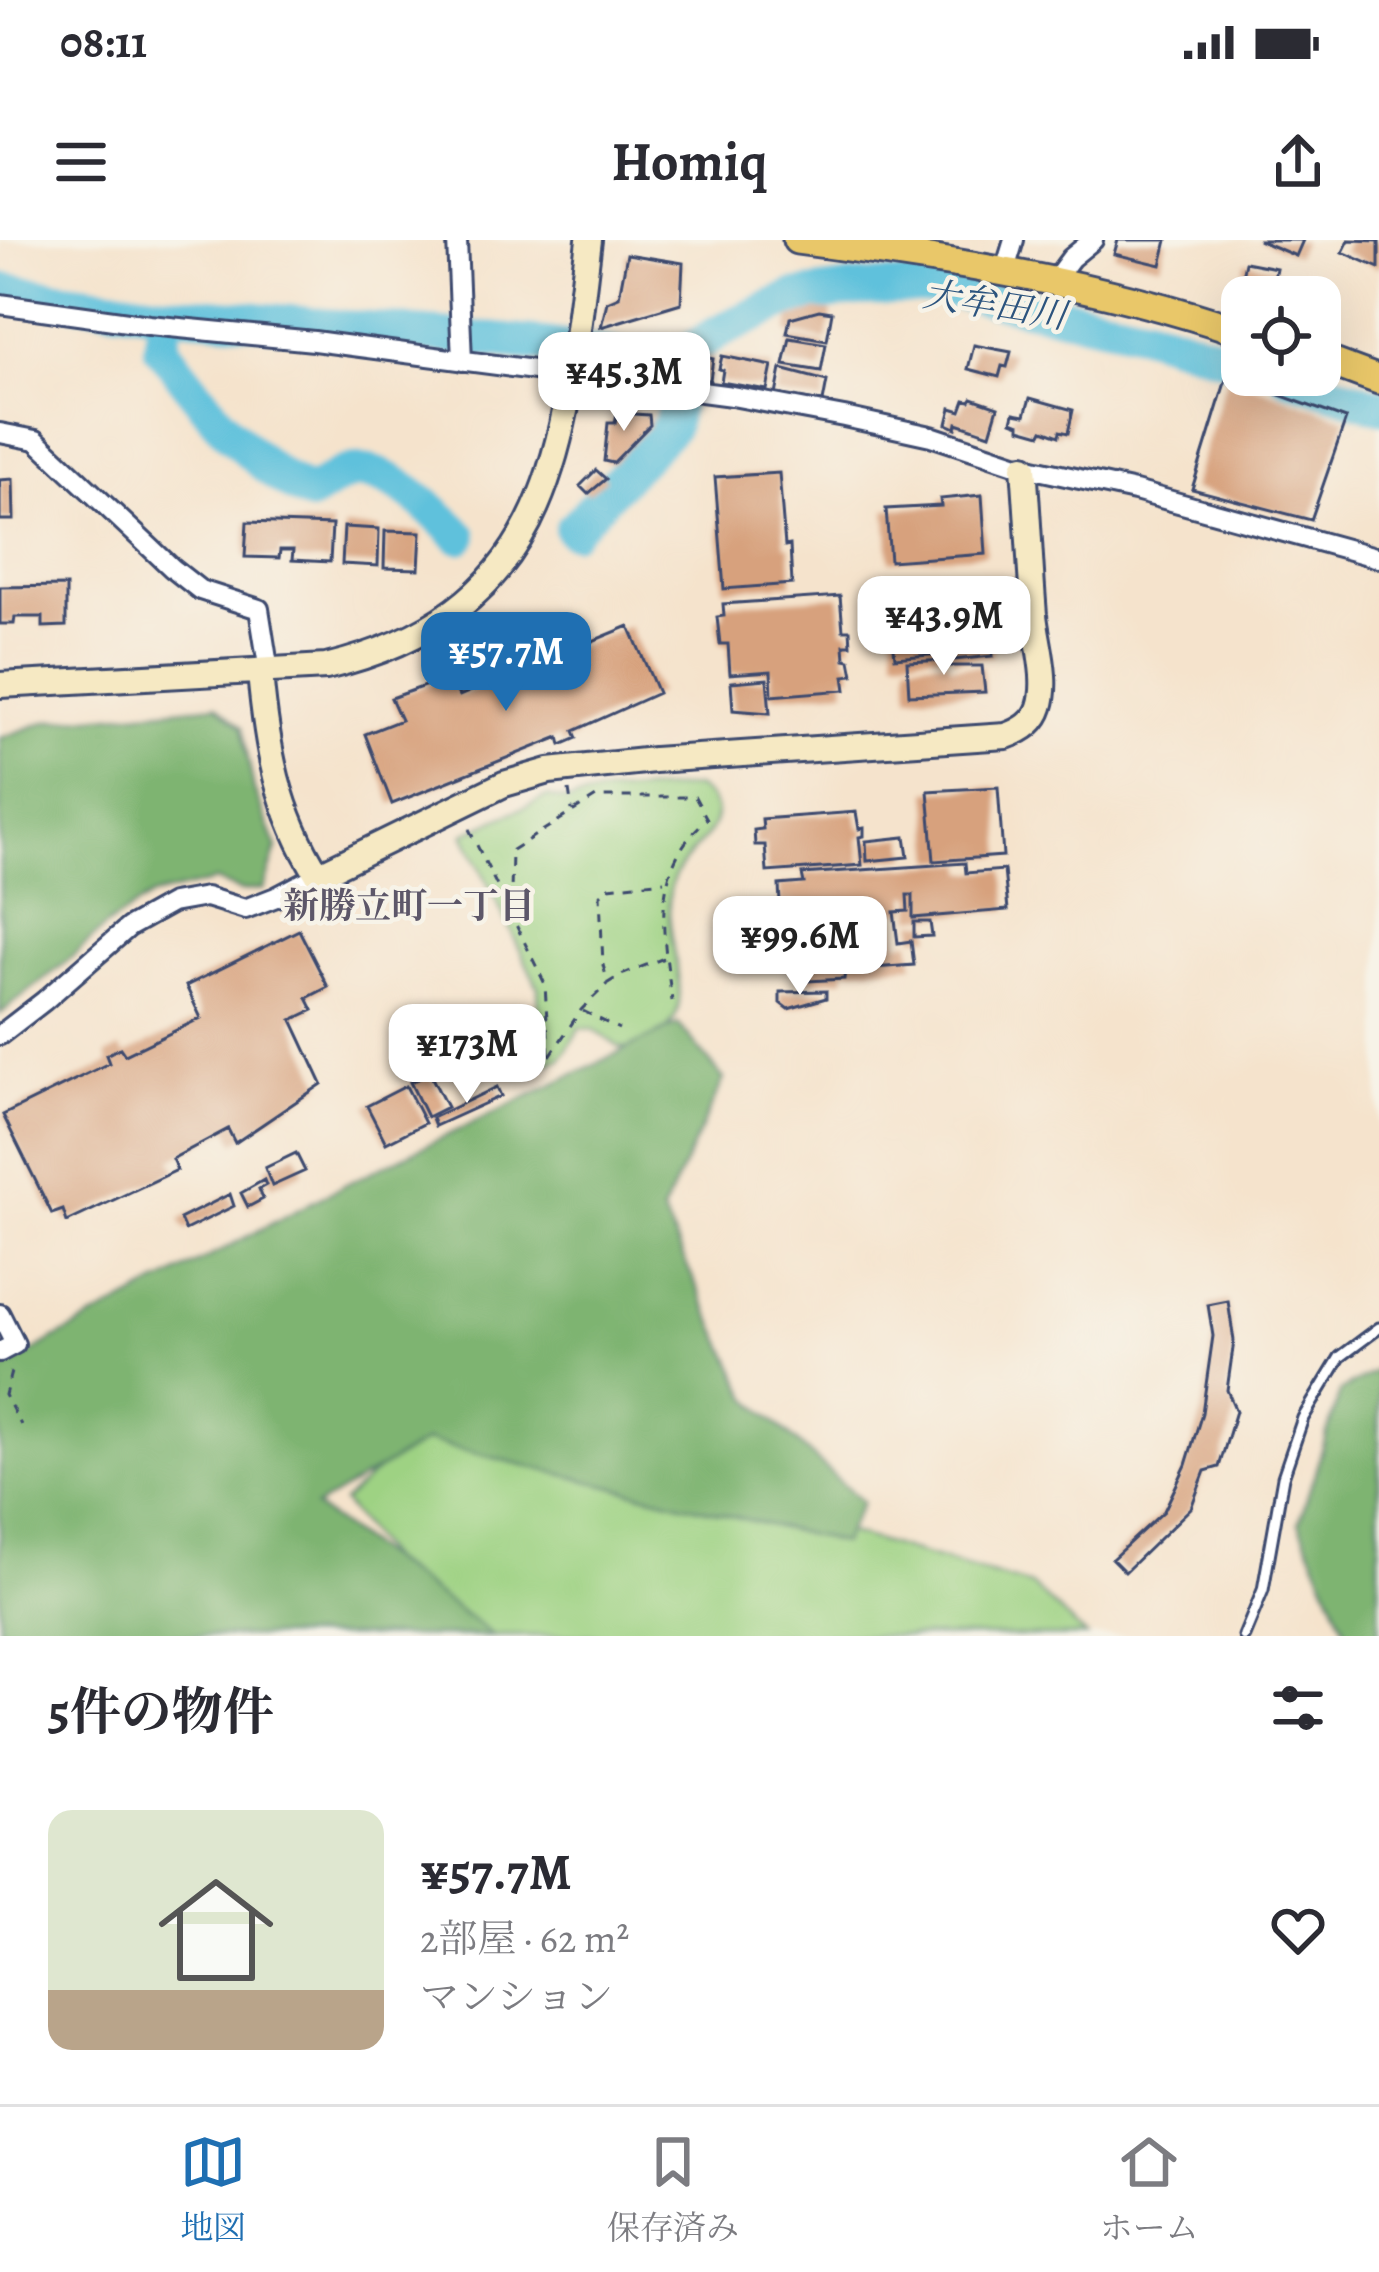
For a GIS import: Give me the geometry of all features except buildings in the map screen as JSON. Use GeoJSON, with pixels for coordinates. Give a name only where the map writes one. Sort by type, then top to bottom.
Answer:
{"type":"FeatureCollection","features":[{"type":"Feature","properties":{"kind":"main road"},"geometry":{"type":"LineString","coordinates":[[797,240],[1054,281],[1221,325]]}},
{"type":"Feature","properties":{"kind":"main road"},"geometry":{"type":"LineString","coordinates":[[1341,366],[1379,380]]}},
{"type":"Feature","properties":{"kind":"street"},"geometry":{"type":"LineString","coordinates":[[457,240],[462,356]]}},
{"type":"Feature","properties":{"kind":"street"},"geometry":{"type":"LineString","coordinates":[[0,685],[326,668],[415,638],[458,608],[489,580],[523,535],[544,492],[560,438],[589,240]]}},
{"type":"Feature","properties":{"kind":"street"},"geometry":{"type":"LineString","coordinates":[[1004,273],[1013,240]]}},
{"type":"Feature","properties":{"kind":"street"},"geometry":{"type":"LineString","coordinates":[[1054,281],[1093,240]]}},
{"type":"Feature","properties":{"kind":"street"},"geometry":{"type":"LineString","coordinates":[[0,304],[149,325],[572,369],[732,396],[931,436],[1024,467],[1135,491],[1379,558]]}},
{"type":"Feature","properties":{"kind":"street"},"geometry":{"type":"LineString","coordinates":[[0,433],[36,440],[200,590],[259,609],[266,734],[280,799],[318,875]]}},
{"type":"Feature","properties":{"kind":"street"},"geometry":{"type":"LineString","coordinates":[[0,1034],[129,927],[172,903],[206,897],[245,909],[504,784],[590,765],[1006,736],[1022,731],[1041,706],[1042,681],[1024,467]]}},
{"type":"Feature","properties":{"kind":"street"},"geometry":{"type":"LineString","coordinates":[[0,1314],[15,1344],[0,1352]]}},
{"type":"Feature","properties":{"kind":"lane"},"geometry":{"type":"LineString","coordinates":[[1244,1636],[1263,1589],[1282,1477],[1304,1418],[1340,1357],[1379,1328]]}},
{"type":"Feature","properties":{"kind":"path"},"geometry":{"type":"LineString","coordinates":[[569,789],[572,812]]}},
{"type":"Feature","properties":{"kind":"path"},"geometry":{"type":"LineString","coordinates":[[505,902],[511,894],[512,850],[596,797],[695,797],[707,819],[682,846],[666,881],[662,919],[672,1001]]}},
{"type":"Feature","properties":{"kind":"path"},"geometry":{"type":"LineString","coordinates":[[458,806],[545,984],[549,1057],[581,1010],[608,983],[666,958]]}},
{"type":"Feature","properties":{"kind":"path"},"geometry":{"type":"LineString","coordinates":[[608,983],[600,895],[609,887],[666,881]]}},
{"type":"Feature","properties":{"kind":"path"},"geometry":{"type":"LineString","coordinates":[[581,1010],[619,1029]]}},
{"type":"Feature","properties":{"kind":"path"},"geometry":{"type":"LineString","coordinates":[[12,1373],[3,1397],[21,1425]]}},
{"type":"Feature","properties":{"kind":"green space"},"geometry":{"type":"Polygon","coordinates":[[[216,705],[242,727],[254,790],[277,848],[264,889],[241,891],[215,881],[152,896],[107,925],[0,1014],[0,738],[48,721],[216,705]]]}},
{"type":"Feature","properties":{"kind":"green space"},"geometry":{"type":"Polygon","coordinates":[[[696,787],[716,812],[707,835],[671,886],[679,990],[675,1017],[642,1051],[619,1047],[593,1029],[580,1028],[561,1059],[548,1063],[540,1058],[538,987],[464,834],[547,797],[569,801],[598,794],[696,787]]]}},
{"type":"Feature","properties":{"kind":"green space"},"geometry":{"type":"Polygon","coordinates":[[[678,1024],[724,1079],[662,1212],[749,1398],[862,1502],[842,1543],[426,1441],[315,1507],[494,1636],[0,1636],[0,1372],[348,1183],[678,1024]]]}},
{"type":"Feature","properties":{"kind":"green space"},"geometry":{"type":"Polygon","coordinates":[[[1379,1369],[1379,1636],[1348,1636],[1299,1523],[1340,1392],[1379,1369]]]}},
{"type":"Feature","properties":{"kind":"green space"},"geometry":{"type":"Polygon","coordinates":[[[439,1414],[1032,1586],[1086,1636],[449,1636],[343,1502],[439,1414]]]}},
{"type":"Feature","properties":{"kind":"waterway","name":"大牟田川"},"geometry":{"type":"LineString","coordinates":[[572,530],[671,426],[682,359],[718,332],[792,298],[857,289],[933,287],[1143,331],[1221,355]]}},
{"type":"Feature","properties":{"kind":"waterway","name":"大牟田川"},"geometry":{"type":"LineString","coordinates":[[0,290],[166,312],[161,347],[226,430],[264,465],[310,494],[347,473],[382,477],[411,493],[460,536]]}},
{"type":"Feature","properties":{"kind":"waterway"},"geometry":{"type":"LineString","coordinates":[[166,312],[546,345],[681,365]]}},
{"type":"Feature","properties":{"kind":"waterway","name":"大牟田川"},"geometry":{"type":"LineString","coordinates":[[1341,393],[1379,406]]}},
{"type":"Feature","properties":{"kind":"district","name":"新勝立町一丁目"},"geometry":{"type":"Point","coordinates":[409,905]}}]}
